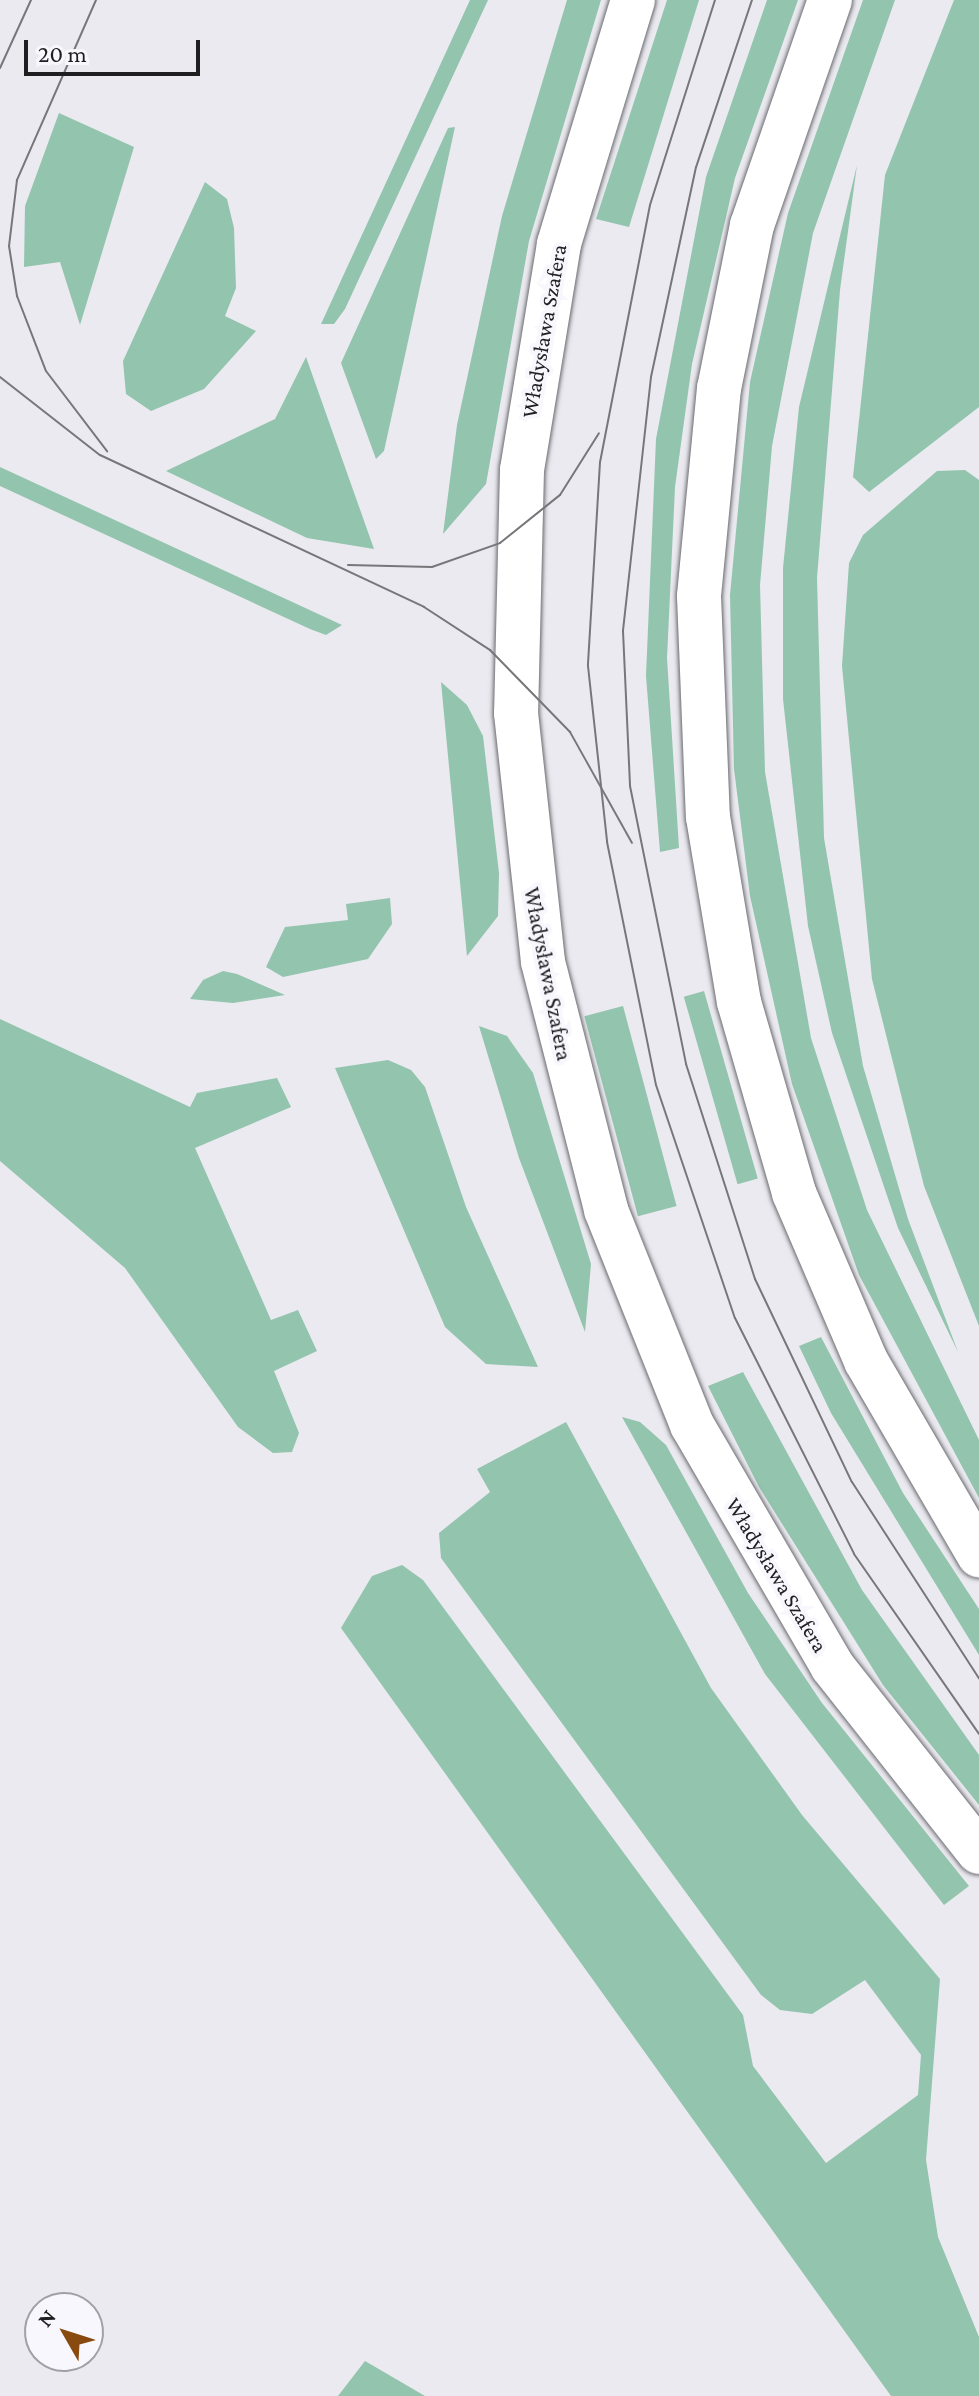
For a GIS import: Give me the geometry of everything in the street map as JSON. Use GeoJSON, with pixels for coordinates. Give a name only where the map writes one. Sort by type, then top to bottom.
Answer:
{"type":"FeatureCollection","features":[{"type":"Feature","properties":{"kind":"main road","name":"Władysława Szafera"},"geometry":{"type":"LineString","coordinates":[[633,0],[562,231],[522,470],[516,704],[543,962],[602,1199],[692,1425],[832,1666],[979,1852]]}},
{"type":"Feature","properties":{"kind":"main road"},"geometry":{"type":"LineString","coordinates":[[830,0],[752,225],[711,438],[698,650],[708,817],[739,1002],[794,1193],[866,1361],[979,1555]]}},
{"type":"Feature","properties":{"kind":"green space"},"geometry":{"type":"Polygon","coordinates":[[[470,0],[488,0],[345,309],[334,324],[321,324],[470,0]]]}},
{"type":"Feature","properties":{"kind":"green space"},"geometry":{"type":"Polygon","coordinates":[[[567,0],[601,0],[529,241],[486,484],[443,534],[457,425],[502,216],[567,0]]]}},
{"type":"Feature","properties":{"kind":"green space"},"geometry":{"type":"Polygon","coordinates":[[[667,0],[699,0],[629,227],[596,219],[667,0]]]}},
{"type":"Feature","properties":{"kind":"green space"},"geometry":{"type":"Polygon","coordinates":[[[767,0],[798,0],[735,178],[692,364],[675,487],[667,658],[679,848],[660,852],[646,676],[656,439],[706,177],[767,0]]]}},
{"type":"Feature","properties":{"kind":"green space"},"geometry":{"type":"Polygon","coordinates":[[[863,0],[895,0],[813,233],[772,446],[760,585],[765,772],[811,1038],[867,1210],[979,1440],[979,1498],[859,1275],[792,1084],[750,896],[734,769],[730,595],[750,382],[788,213],[863,0]]]}},
{"type":"Feature","properties":{"kind":"green space"},"geometry":{"type":"Polygon","coordinates":[[[954,0],[979,0],[979,407],[869,492],[853,477],[885,175],[954,0]]]}},
{"type":"Feature","properties":{"kind":"green space"},"geometry":{"type":"Polygon","coordinates":[[[59,113],[134,147],[80,325],[60,262],[24,267],[25,206],[59,113]]]}},
{"type":"Feature","properties":{"kind":"green space"},"geometry":{"type":"Polygon","coordinates":[[[455,127],[384,451],[376,459],[341,363],[448,128],[455,127]]]}},
{"type":"Feature","properties":{"kind":"green space"},"geometry":{"type":"Polygon","coordinates":[[[857,165],[840,290],[817,578],[824,838],[863,1066],[908,1219],[958,1352],[898,1228],[832,1033],[808,926],[783,699],[783,568],[799,407],[857,165]]]}},
{"type":"Feature","properties":{"kind":"green space"},"geometry":{"type":"Polygon","coordinates":[[[205,182],[227,199],[234,228],[236,288],[225,316],[256,331],[204,389],[151,411],[126,394],[123,361],[205,182]]]}},
{"type":"Feature","properties":{"kind":"green space"},"geometry":{"type":"Polygon","coordinates":[[[306,357],[374,549],[307,538],[166,471],[275,419],[306,357]]]}},
{"type":"Feature","properties":{"kind":"green space"},"geometry":{"type":"Polygon","coordinates":[[[0,467],[342,625],[326,635],[310,629],[0,486],[0,467]]]}},
{"type":"Feature","properties":{"kind":"green space"},"geometry":{"type":"Polygon","coordinates":[[[965,470],[979,480],[979,1326],[924,1186],[872,979],[842,666],[849,563],[863,535],[937,471],[965,470]]]}},
{"type":"Feature","properties":{"kind":"green space"},"geometry":{"type":"Polygon","coordinates":[[[441,682],[467,705],[483,736],[499,873],[498,916],[467,956],[441,682]]]}},
{"type":"Feature","properties":{"kind":"green space"},"geometry":{"type":"Polygon","coordinates":[[[390,898],[392,924],[368,959],[283,977],[266,967],[285,927],[348,920],[346,904],[390,898]]]}},
{"type":"Feature","properties":{"kind":"green space"},"geometry":{"type":"Polygon","coordinates":[[[223,971],[285,995],[233,1003],[190,999],[203,980],[223,971]]]}},
{"type":"Feature","properties":{"kind":"green space"},"geometry":{"type":"Polygon","coordinates":[[[704,991],[758,1178],[738,1184],[684,997],[704,991]]]}},
{"type":"Feature","properties":{"kind":"green space"},"geometry":{"type":"Polygon","coordinates":[[[623,1006],[677,1206],[638,1216],[584,1016],[623,1006]]]}},
{"type":"Feature","properties":{"kind":"green space"},"geometry":{"type":"Polygon","coordinates":[[[0,1019],[190,1107],[197,1093],[277,1078],[291,1107],[195,1148],[271,1320],[298,1310],[317,1351],[274,1371],[299,1433],[292,1452],[273,1453],[238,1427],[125,1268],[0,1161],[0,1019]]]}},
{"type":"Feature","properties":{"kind":"green space"},"geometry":{"type":"Polygon","coordinates":[[[479,1026],[507,1036],[533,1073],[591,1264],[585,1332],[519,1158],[479,1026]]]}},
{"type":"Feature","properties":{"kind":"green space"},"geometry":{"type":"Polygon","coordinates":[[[388,1060],[411,1070],[425,1087],[466,1207],[538,1367],[486,1364],[445,1327],[335,1068],[388,1060]]]}},
{"type":"Feature","properties":{"kind":"green space"},"geometry":{"type":"Polygon","coordinates":[[[821,1337],[903,1493],[979,1609],[979,1655],[831,1413],[799,1346],[821,1337]]]}},
{"type":"Feature","properties":{"kind":"green space"},"geometry":{"type":"Polygon","coordinates":[[[743,1372],[862,1590],[979,1755],[979,1805],[883,1685],[759,1487],[708,1386],[743,1372]]]}},
{"type":"Feature","properties":{"kind":"green space"},"geometry":{"type":"Polygon","coordinates":[[[622,1417],[640,1422],[666,1445],[748,1593],[822,1703],[969,1886],[944,1905],[765,1674],[622,1417]]]}},
{"type":"Feature","properties":{"kind":"green space"},"geometry":{"type":"Polygon","coordinates":[[[566,1422],[711,1688],[802,1815],[940,1979],[926,2160],[938,2237],[979,2337],[979,2396],[891,2396],[341,1628],[372,1576],[402,1565],[423,1580],[743,2015],[753,2066],[826,2163],[918,2095],[921,2055],[865,1980],[812,2014],[780,2010],[761,1995],[441,1558],[439,1533],[490,1492],[477,1469],[566,1422]]]}},
{"type":"Feature","properties":{"kind":"green space"},"geometry":{"type":"Polygon","coordinates":[[[365,2361],[425,2396],[338,2396],[365,2361]]]}},
{"type":"Feature","properties":{"kind":"tram line"},"geometry":{"type":"LineString","coordinates":[[0,68],[31,0]]}},
{"type":"Feature","properties":{"kind":"tram line"},"geometry":{"type":"LineString","coordinates":[[96,0],[17,180],[9,246],[17,296],[46,371],[107,451]]}},
{"type":"Feature","properties":{"kind":"tram line"},"geometry":{"type":"LineString","coordinates":[[715,0],[650,205],[600,462],[588,666],[607,842],[656,1085],[735,1318],[854,1554],[979,1734]]}},
{"type":"Feature","properties":{"kind":"tram line"},"geometry":{"type":"LineString","coordinates":[[752,0],[696,167],[651,377],[623,631],[630,786],[686,1064],[755,1279],[852,1482],[979,1678]]}},
{"type":"Feature","properties":{"kind":"tram line"},"geometry":{"type":"LineString","coordinates":[[0,377],[100,455],[424,607],[490,650],[570,732],[632,843]]}},
{"type":"Feature","properties":{"kind":"tram line"},"geometry":{"type":"LineString","coordinates":[[348,565],[432,567],[500,543],[560,495],[599,433]]}}]}
